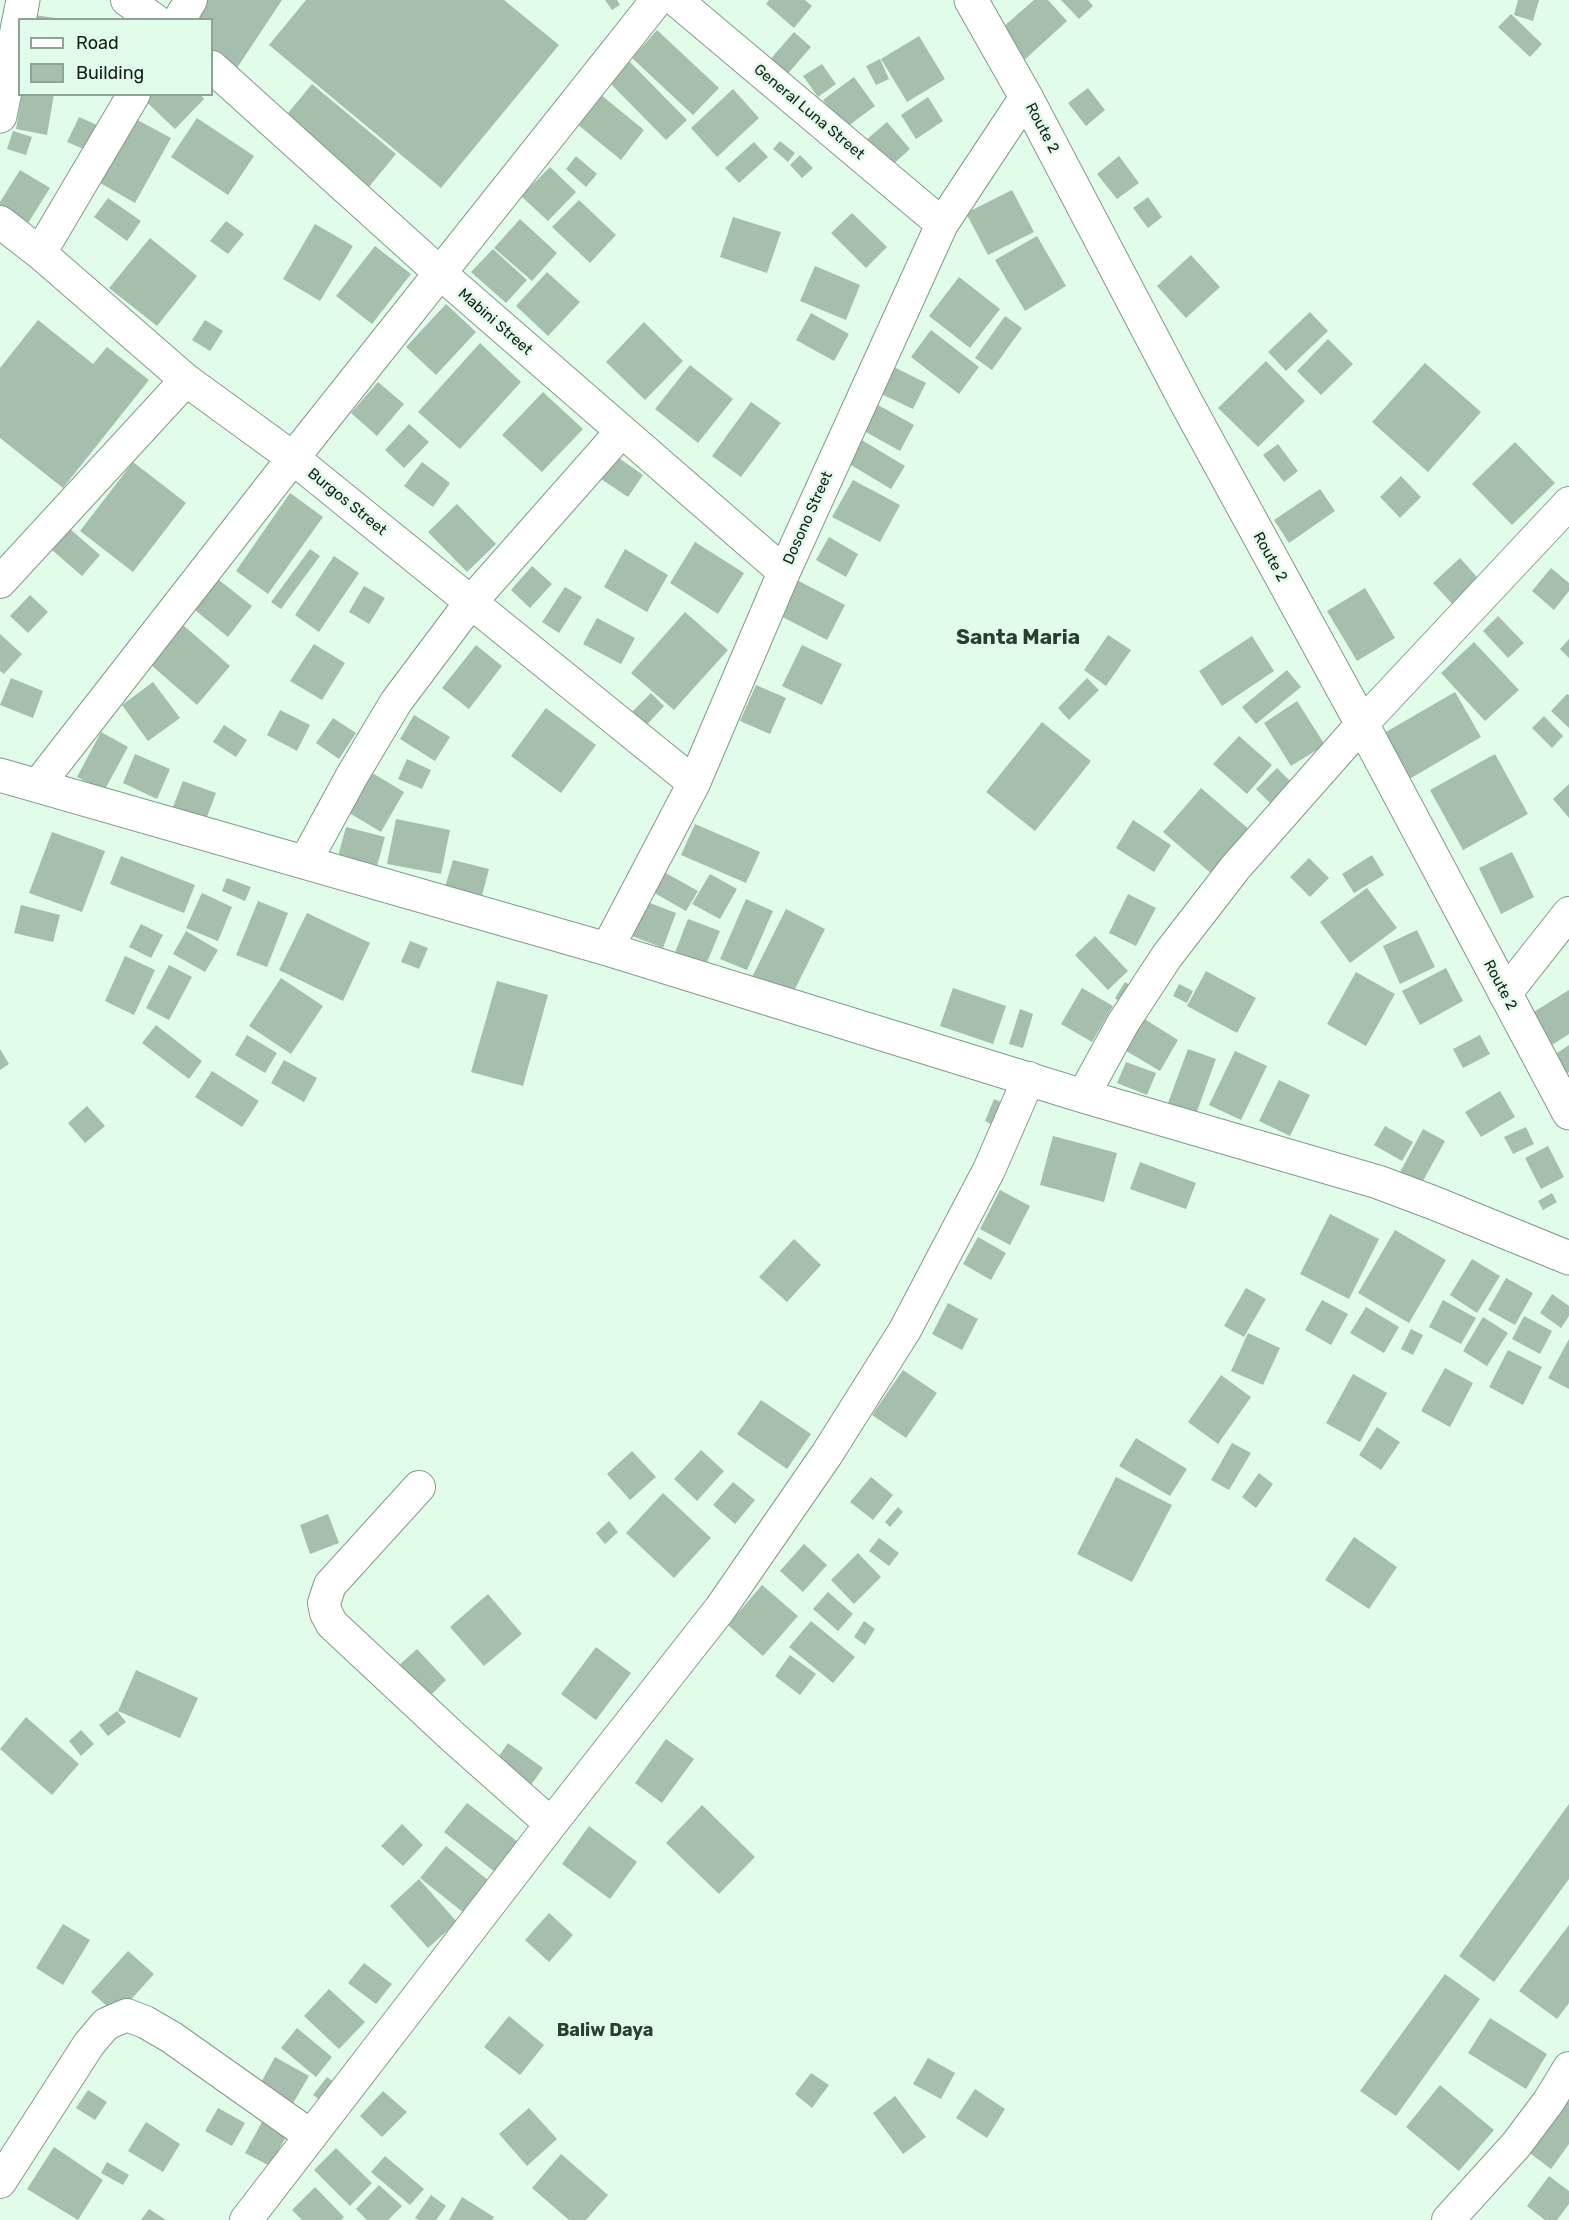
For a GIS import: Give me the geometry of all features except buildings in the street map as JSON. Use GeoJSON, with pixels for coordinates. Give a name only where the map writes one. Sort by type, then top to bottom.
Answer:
{"type":"FeatureCollection","features":[{"type":"Feature","properties":{"kind":"main road"},"geometry":{"type":"LineString","coordinates":[[19,18],[23,0]]}},
{"type":"Feature","properties":{"kind":"main road","name":"Route 2"},"geometry":{"type":"LineString","coordinates":[[971,0],[1026,97],[1186,402],[1362,724],[1569,1113]]}},
{"type":"Feature","properties":{"kind":"main road"},"geometry":{"type":"LineString","coordinates":[[0,116],[18,25]]}},
{"type":"Feature","properties":{"kind":"main road"},"geometry":{"type":"LineString","coordinates":[[0,775],[607,949],[1083,1096],[1378,1182],[1569,1258]]}},
{"type":"Feature","properties":{"kind":"street"},"geometry":{"type":"LineString","coordinates":[[127,0],[152,18]]}},
{"type":"Feature","properties":{"kind":"street"},"geometry":{"type":"LineString","coordinates":[[180,18],[191,0]]}},
{"type":"Feature","properties":{"kind":"street"},"geometry":{"type":"LineString","coordinates":[[38,785],[293,458],[657,0]]}},
{"type":"Feature","properties":{"kind":"street","name":"General Luna Street"},"geometry":{"type":"LineString","coordinates":[[676,0],[942,224]]}},
{"type":"Feature","properties":{"kind":"street","name":"Mabini Street"},"geometry":{"type":"LineString","coordinates":[[213,68],[440,273],[784,572]]}},
{"type":"Feature","properties":{"kind":"street"},"geometry":{"type":"LineString","coordinates":[[40,253],[133,96]]}},
{"type":"Feature","properties":{"kind":"street","name":"Dosono Street"},"geometry":{"type":"LineString","coordinates":[[607,949],[694,783],[784,572],[942,224],[1026,97]]}},
{"type":"Feature","properties":{"kind":"street","name":"Burgos Street"},"geometry":{"type":"LineString","coordinates":[[0,222],[40,253],[186,380],[293,458],[694,783]]}},
{"type":"Feature","properties":{"kind":"street"},"geometry":{"type":"LineString","coordinates":[[0,582],[186,380]]}},
{"type":"Feature","properties":{"kind":"street"},"geometry":{"type":"LineString","coordinates":[[305,862],[396,702],[471,602],[621,432]]}},
{"type":"Feature","properties":{"kind":"street"},"geometry":{"type":"LineString","coordinates":[[1083,1096],[1123,1023],[1167,956],[1235,868],[1362,724],[1569,503]]}},
{"type":"Feature","properties":{"kind":"street"},"geometry":{"type":"LineString","coordinates":[[1505,994],[1569,913]]}},
{"type":"Feature","properties":{"kind":"street"},"geometry":{"type":"LineString","coordinates":[[246,2220],[720,1609],[833,1444],[905,1330],[989,1170],[1029,1078]]}},
{"type":"Feature","properties":{"kind":"street"},"geometry":{"type":"LineString","coordinates":[[419,1487],[330,1585],[324,1603],[326,1613],[332,1623],[435,1721],[551,1824]]}},
{"type":"Feature","properties":{"kind":"street"},"geometry":{"type":"LineString","coordinates":[[0,2182],[89,2044],[106,2024],[127,2015],[171,2037],[311,2136]]}},
{"type":"Feature","properties":{"kind":"street"},"geometry":{"type":"LineString","coordinates":[[1448,2220],[1516,2145],[1549,2101],[1569,2068]]}},
{"type":"Feature","properties":{"kind":"district","name":"Santa Maria"},"geometry":{"type":"Point","coordinates":[1018,638]}},
{"type":"Feature","properties":{"kind":"district","name":"Baliw Daya"},"geometry":{"type":"Point","coordinates":[605,2031]}}]}
